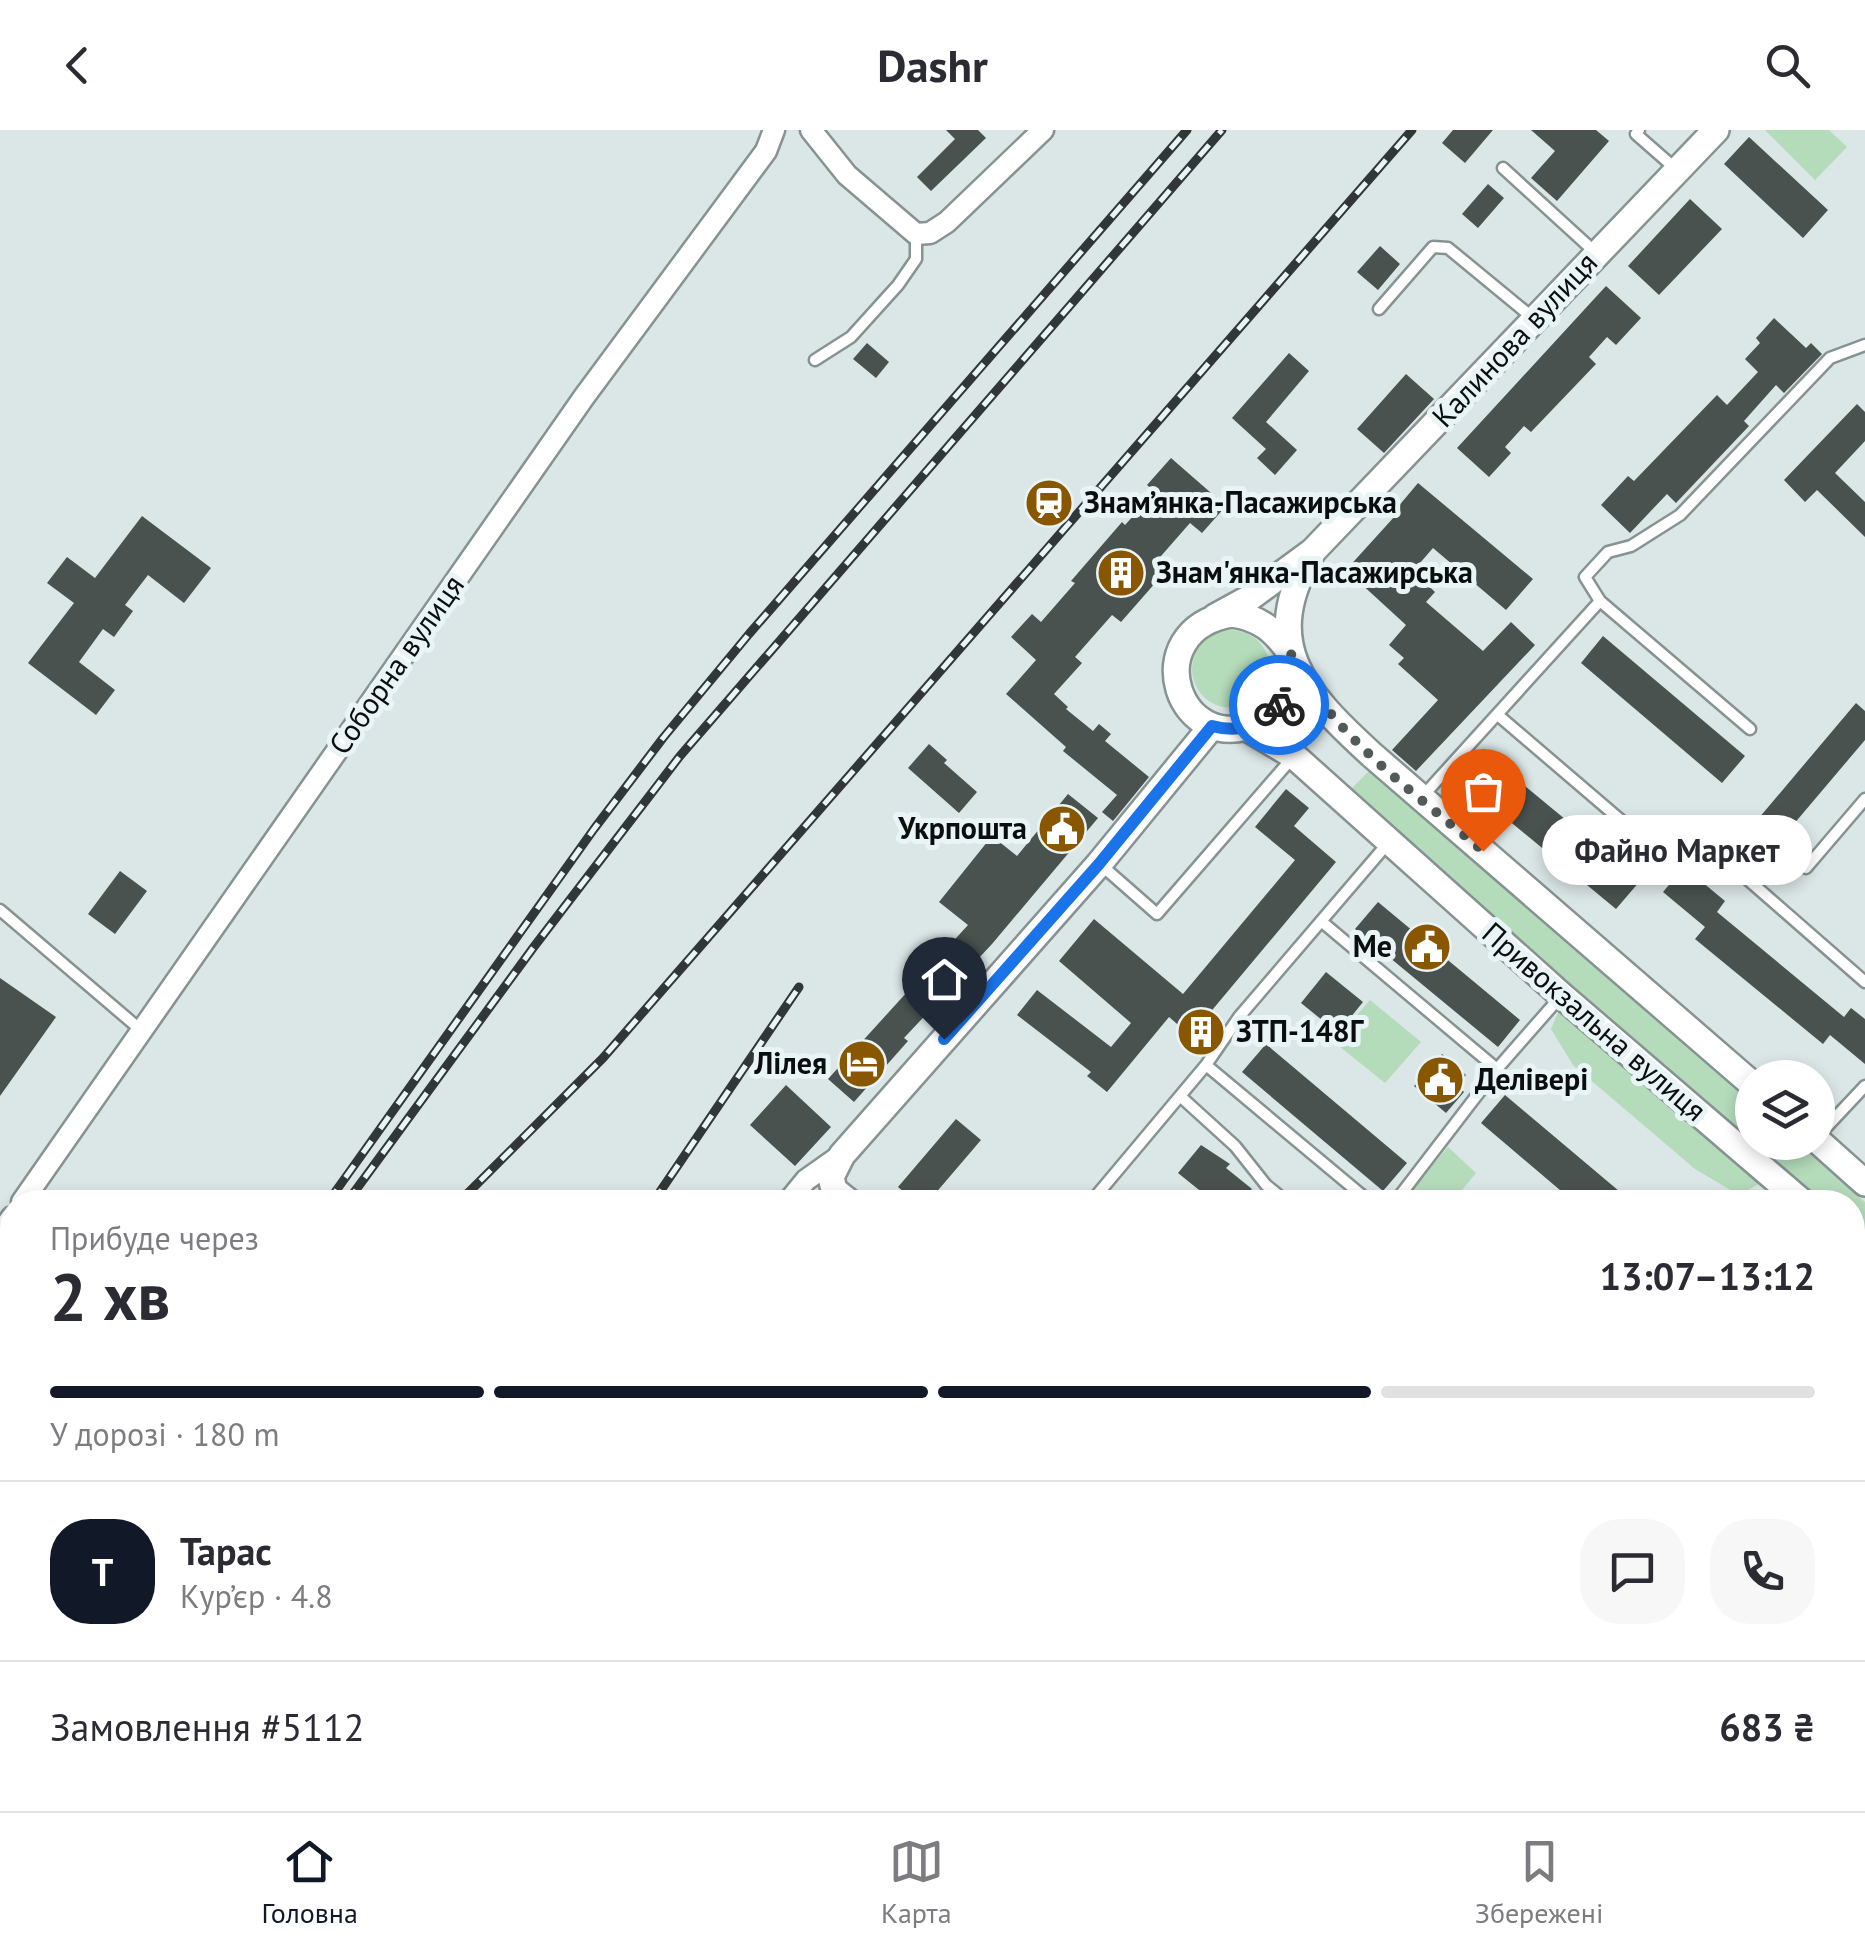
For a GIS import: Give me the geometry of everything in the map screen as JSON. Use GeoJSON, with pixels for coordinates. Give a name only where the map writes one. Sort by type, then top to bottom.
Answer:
{"type":"FeatureCollection","features":[{"type":"Feature","properties":{"kind":"street","name":"Соборна вулиця"},"geometry":{"type":"LineString","coordinates":[[31,1190],[584,397],[766,151],[774,130]]}},
{"type":"Feature","properties":{"kind":"street"},"geometry":{"type":"LineString","coordinates":[[810,130],[847,175],[916,234],[930,233],[947,222],[1043,130]]}},
{"type":"Feature","properties":{"kind":"street","name":"Калинова вулиця"},"geometry":{"type":"LineString","coordinates":[[1313,551],[1716,130]]}},
{"type":"Feature","properties":{"kind":"street"},"geometry":{"type":"LineString","coordinates":[[1313,551],[1296,579],[1289,602],[1286,621],[1291,654],[1286,694],[1270,716],[1247,728],[1212,726],[1194,716],[1175,681],[1176,660],[1183,642],[1197,626],[1248,598],[1313,551]]}},
{"type":"Feature","properties":{"kind":"street"},"geometry":{"type":"LineString","coordinates":[[1215,617],[1250,616],[1266,624],[1291,654]]}},
{"type":"Feature","properties":{"kind":"street","name":"Привокзальна вулиця"},"geometry":{"type":"LineString","coordinates":[[1291,654],[1319,702],[1344,729],[1735,1069]]}},
{"type":"Feature","properties":{"kind":"street"},"geometry":{"type":"LineString","coordinates":[[834,1190],[830,1177],[842,1155],[1099,864],[1212,726]]}},
{"type":"Feature","properties":{"kind":"street","name":"Привокзальна вулиця"},"geometry":{"type":"LineString","coordinates":[[1247,728],[1294,756],[1561,995],[1788,1190]]}},
{"type":"Feature","properties":{"kind":"street"},"geometry":{"type":"LineString","coordinates":[[1835,1154],[1865,1183]]}},
{"type":"Feature","properties":{"kind":"street"},"geometry":{"type":"LineString","coordinates":[[798,1190],[842,1155]]}},
{"type":"Feature","properties":{"kind":"lane"},"geometry":{"type":"LineString","coordinates":[[1640,130],[1636,134],[1677,170]]}},
{"type":"Feature","properties":{"kind":"lane"},"geometry":{"type":"LineString","coordinates":[[1503,168],[1597,254]]}},
{"type":"Feature","properties":{"kind":"lane"},"geometry":{"type":"LineString","coordinates":[[815,360],[851,336],[898,285],[916,260],[916,234]]}},
{"type":"Feature","properties":{"kind":"lane"},"geometry":{"type":"LineString","coordinates":[[1378,310],[1433,248],[1448,248],[1534,319]]}},
{"type":"Feature","properties":{"kind":"lane"},"geometry":{"type":"LineString","coordinates":[[1750,729],[1600,601],[1586,578],[1608,552],[1631,546],[1680,515],[1830,358],[1865,346]]}},
{"type":"Feature","properties":{"kind":"lane"},"geometry":{"type":"LineString","coordinates":[[1421,798],[1600,601]]}},
{"type":"Feature","properties":{"kind":"lane"},"geometry":{"type":"LineString","coordinates":[[1498,716],[1652,846]]}},
{"type":"Feature","properties":{"kind":"lane"},"geometry":{"type":"LineString","coordinates":[[1099,864],[1157,914],[1294,756]]}},
{"type":"Feature","properties":{"kind":"lane"},"geometry":{"type":"LineString","coordinates":[[1806,868],[1865,799]]}},
{"type":"Feature","properties":{"kind":"lane"},"geometry":{"type":"LineString","coordinates":[[1101,1190],[1206,1066],[1239,1017],[1388,842]]}},
{"type":"Feature","properties":{"kind":"lane"},"geometry":{"type":"LineString","coordinates":[[1706,843],[1865,982]]}},
{"type":"Feature","properties":{"kind":"lane"},"geometry":{"type":"LineString","coordinates":[[0,910],[143,1032]]}},
{"type":"Feature","properties":{"kind":"lane"},"geometry":{"type":"LineString","coordinates":[[1321,920],[1498,1069]]}},
{"type":"Feature","properties":{"kind":"lane"},"geometry":{"type":"LineString","coordinates":[[1404,1190],[1561,995]]}},
{"type":"Feature","properties":{"kind":"lane"},"geometry":{"type":"LineString","coordinates":[[1206,1066],[1356,1190]]}},
{"type":"Feature","properties":{"kind":"lane"},"geometry":{"type":"LineString","coordinates":[[1835,1119],[1865,1086]]}},
{"type":"Feature","properties":{"kind":"lane"},"geometry":{"type":"LineString","coordinates":[[1180,1096],[1235,1146],[1273,1190]]}},
{"type":"Feature","properties":{"kind":"green space"},"geometry":{"type":"Polygon","coordinates":[[[1765,130],[1829,130],[1847,147],[1815,180],[1765,130]]]}},
{"type":"Feature","properties":{"kind":"green space"},"geometry":{"type":"Polygon","coordinates":[[[1231,630],[1246,633],[1258,642],[1267,654],[1267,684],[1258,696],[1246,705],[1231,708],[1216,705],[1204,696],[1195,684],[1192,669],[1195,654],[1204,642],[1216,633],[1231,630]]]}},
{"type":"Feature","properties":{"kind":"green space"},"geometry":{"type":"Polygon","coordinates":[[[1371,769],[1735,1088],[1735,1127],[1350,790],[1371,769]]]}},
{"type":"Feature","properties":{"kind":"green space"},"geometry":{"type":"Polygon","coordinates":[[[1370,1000],[1421,1042],[1385,1083],[1334,1042],[1370,1000]]]}},
{"type":"Feature","properties":{"kind":"green space"},"geometry":{"type":"Polygon","coordinates":[[[1560,1008],[1735,1154],[1735,1160],[1742,1160],[1766,1180],[1748,1190],[1731,1190],[1695,1169],[1573,1065],[1551,1029],[1560,1008]]]}},
{"type":"Feature","properties":{"kind":"green space"},"geometry":{"type":"Polygon","coordinates":[[[1448,1147],[1476,1173],[1462,1190],[1412,1190],[1448,1147]]]}},
{"type":"Feature","properties":{"kind":"green space"},"geometry":{"type":"Polygon","coordinates":[[[1772,1160],[1817,1160],[1851,1190],[1806,1190],[1772,1160]]]}},
{"type":"Feature","properties":{"kind":"building"},"geometry":{"type":"Polygon","coordinates":[[[946,130],[978,130],[986,138],[931,191],[917,177],[955,139],[946,130]]]}},
{"type":"Feature","properties":{"kind":"building"},"geometry":{"type":"Polygon","coordinates":[[[1453,130],[1493,130],[1465,163],[1442,143],[1453,130]]]}},
{"type":"Feature","properties":{"kind":"building"},"geometry":{"type":"Polygon","coordinates":[[[1531,130],[1596,130],[1609,141],[1557,201],[1531,178],[1555,151],[1531,130]]]}},
{"type":"Feature","properties":{"kind":"building"},"geometry":{"type":"Polygon","coordinates":[[[1749,137],[1828,210],[1803,238],[1724,164],[1749,137]]]}},
{"type":"Feature","properties":{"kind":"building"},"geometry":{"type":"Polygon","coordinates":[[[1488,184],[1504,198],[1478,228],[1462,214],[1488,184]]]}},
{"type":"Feature","properties":{"kind":"building"},"geometry":{"type":"Polygon","coordinates":[[[1690,199],[1722,229],[1659,295],[1628,266],[1690,199]]]}},
{"type":"Feature","properties":{"kind":"building"},"geometry":{"type":"Polygon","coordinates":[[[1380,246],[1400,264],[1378,290],[1357,272],[1380,246]]]}},
{"type":"Feature","properties":{"kind":"building"},"geometry":{"type":"Polygon","coordinates":[[[1606,286],[1641,318],[1616,345],[1607,337],[1589,357],[1596,364],[1531,432],[1524,426],[1505,447],[1511,453],[1489,477],[1457,448],[1606,286]]]}},
{"type":"Feature","properties":{"kind":"building"},"geometry":{"type":"Polygon","coordinates":[[[1774,318],[1806,348],[1811,343],[1822,354],[1784,393],[1776,385],[1744,421],[1749,426],[1676,503],[1667,494],[1630,533],[1601,505],[1628,476],[1634,481],[1717,395],[1727,405],[1758,372],[1745,359],[1760,343],[1756,338],[1774,318]]]}},
{"type":"Feature","properties":{"kind":"building"},"geometry":{"type":"Polygon","coordinates":[[[867,343],[889,362],[876,378],[853,359],[867,343]]]}},
{"type":"Feature","properties":{"kind":"building"},"geometry":{"type":"Polygon","coordinates":[[[1289,353],[1309,371],[1266,422],[1297,450],[1275,475],[1257,458],[1266,449],[1232,418],[1289,353]]]}},
{"type":"Feature","properties":{"kind":"building"},"geometry":{"type":"Polygon","coordinates":[[[1406,374],[1434,399],[1384,453],[1357,429],[1406,374]]]}},
{"type":"Feature","properties":{"kind":"building"},"geometry":{"type":"Polygon","coordinates":[[[1857,404],[1865,412],[1865,441],[1835,473],[1865,502],[1865,537],[1817,490],[1805,502],[1784,480],[1857,404]]]}},
{"type":"Feature","properties":{"kind":"building","name":"Знам'янка-Пасажирська"},"geometry":{"type":"Polygon","coordinates":[[[1171,458],[1226,506],[1202,533],[1190,523],[1161,556],[1171,565],[1121,622],[1112,615],[1075,657],[1082,663],[1054,694],[1093,731],[1099,724],[1111,734],[1105,741],[1149,777],[1113,821],[1102,812],[1117,795],[1063,751],[1066,747],[1006,694],[1036,660],[1011,637],[1032,614],[1041,622],[1122,522],[1125,525],[1155,492],[1147,485],[1171,458]]]}},
{"type":"Feature","properties":{"kind":"building"},"geometry":{"type":"Polygon","coordinates":[[[1418,483],[1533,579],[1506,610],[1433,548],[1413,571],[1435,592],[1426,602],[1483,651],[1511,622],[1535,645],[1416,771],[1392,750],[1438,700],[1398,664],[1404,658],[1389,645],[1406,625],[1346,570],[1395,516],[1392,514],[1418,483]]]}},
{"type":"Feature","properties":{"kind":"building"},"geometry":{"type":"Polygon","coordinates":[[[142,516],[211,568],[184,603],[148,575],[125,605],[133,611],[114,637],[103,629],[79,662],[115,690],[96,715],[28,663],[74,603],[47,583],[67,557],[95,578],[142,516]]]}},
{"type":"Feature","properties":{"kind":"building"},"geometry":{"type":"Polygon","coordinates":[[[1603,636],[1745,756],[1722,783],[1581,663],[1603,636]]]}},
{"type":"Feature","properties":{"kind":"building"},"geometry":{"type":"Polygon","coordinates":[[[1856,703],[1865,711],[1865,740],[1776,845],[1753,825],[1856,703]]]}},
{"type":"Feature","properties":{"kind":"building"},"geometry":{"type":"Polygon","coordinates":[[[929,744],[977,792],[959,813],[908,768],[929,744]]]}},
{"type":"Feature","properties":{"kind":"building"},"geometry":{"type":"Polygon","coordinates":[[[1496,762],[1640,881],[1616,909],[1472,790],[1496,762]]]}},
{"type":"Feature","properties":{"kind":"building"},"geometry":{"type":"Polygon","coordinates":[[[1286,789],[1309,808],[1294,826],[1336,862],[1203,1021],[1217,1033],[1205,1048],[1169,1017],[1107,1092],[1087,1076],[1091,1072],[1017,1015],[1037,990],[1111,1047],[1131,1023],[1059,961],[1094,919],[1183,994],[1295,860],[1255,827],[1286,789]]]}},
{"type":"Feature","properties":{"kind":"building"},"geometry":{"type":"Polygon","coordinates":[[[1068,794],[1098,818],[992,944],[904,1038],[908,1041],[854,1102],[828,1079],[968,925],[939,902],[992,836],[1017,856],[1068,794]]]}},
{"type":"Feature","properties":{"kind":"building"},"geometry":{"type":"Polygon","coordinates":[[[1684,867],[1725,901],[1717,912],[1844,1017],[1851,1008],[1865,1019],[1865,1064],[1830,1035],[1823,1044],[1695,939],[1705,927],[1663,892],[1684,867]]]}},
{"type":"Feature","properties":{"kind":"building"},"geometry":{"type":"Polygon","coordinates":[[[120,871],[147,891],[115,934],[88,914],[120,871]]]}},
{"type":"Feature","properties":{"kind":"building"},"geometry":{"type":"Polygon","coordinates":[[[1378,902],[1520,1020],[1498,1047],[1355,929],[1378,902]]]}},
{"type":"Feature","properties":{"kind":"building"},"geometry":{"type":"Polygon","coordinates":[[[1326,972],[1363,1002],[1338,1033],[1301,1003],[1326,972]]]}},
{"type":"Feature","properties":{"kind":"building"},"geometry":{"type":"Polygon","coordinates":[[[0,978],[56,1017],[0,1096],[0,978]]]}},
{"type":"Feature","properties":{"kind":"building"},"geometry":{"type":"Polygon","coordinates":[[[1266,1044],[1407,1163],[1382,1190],[1242,1072],[1266,1044]]]}},
{"type":"Feature","properties":{"kind":"building","name":"Делівері"},"geometry":{"type":"Polygon","coordinates":[[[1442,1054],[1466,1075],[1457,1085],[1464,1092],[1446,1113],[1414,1086],[1442,1054]]]}},
{"type":"Feature","properties":{"kind":"building"},"geometry":{"type":"Polygon","coordinates":[[[786,1085],[831,1127],[795,1166],[750,1125],[786,1085]]]}},
{"type":"Feature","properties":{"kind":"building"},"geometry":{"type":"Polygon","coordinates":[[[1505,1095],[1618,1190],[1560,1190],[1481,1123],[1505,1095]]]}},
{"type":"Feature","properties":{"kind":"building"},"geometry":{"type":"Polygon","coordinates":[[[956,1119],[981,1140],[938,1190],[898,1187],[956,1119]]]}},
{"type":"Feature","properties":{"kind":"building"},"geometry":{"type":"Polygon","coordinates":[[[1201,1145],[1230,1164],[1226,1168],[1252,1189],[1199,1190],[1178,1173],[1201,1145]]]}},
{"type":"Feature","properties":{"kind":"railway"},"geometry":{"type":"LineString","coordinates":[[337,1190],[663,738],[1187,130]]}},
{"type":"Feature","properties":{"kind":"railway"},"geometry":{"type":"LineString","coordinates":[[356,1190],[680,756],[1222,130]]}},
{"type":"Feature","properties":{"kind":"railway"},"geometry":{"type":"LineString","coordinates":[[471,1190],[603,1058],[1412,130]]}},
{"type":"Feature","properties":{"kind":"railway"},"geometry":{"type":"LineString","coordinates":[[661,1190],[799,987]]}},
{"type":"Feature","properties":{"kind":"way so far"},"geometry":{"type":"LineString","coordinates":[[1279,705],[1290,682],[1291,654],[1319,702],[1344,729],[1483,851]]}},
{"type":"Feature","properties":{"kind":"place","name":"Знам’янка-Пасажирська"},"geometry":{"type":"Point","coordinates":[1049,503]}},
{"type":"Feature","properties":{"kind":"place","name":"Знам'янка-Пасажирська"},"geometry":{"type":"Point","coordinates":[1121,573]}},
{"type":"Feature","properties":{"kind":"place","name":"Укрпошта"},"geometry":{"type":"Point","coordinates":[1062,829]}},
{"type":"Feature","properties":{"kind":"place","name":"Файно Маркет"},"geometry":{"type":"Point","coordinates":[1483,851]}},
{"type":"Feature","properties":{"kind":"place","name":"Me"},"geometry":{"type":"Point","coordinates":[1427,947]}},
{"type":"Feature","properties":{"kind":"place","name":"ЗТП-148Г"},"geometry":{"type":"Point","coordinates":[1201,1032]}},
{"type":"Feature","properties":{"kind":"place","name":"Лілея"},"geometry":{"type":"Point","coordinates":[862,1064]}},
{"type":"Feature","properties":{"kind":"place","name":"Делівері"},"geometry":{"type":"Point","coordinates":[1440,1080]}},
{"type":"Feature","properties":{"kind":"route"},"geometry":{"type":"LineString","coordinates":[[944,1039],[1099,864],[1212,726],[1247,728],[1270,716],[1279,705]]}}]}
